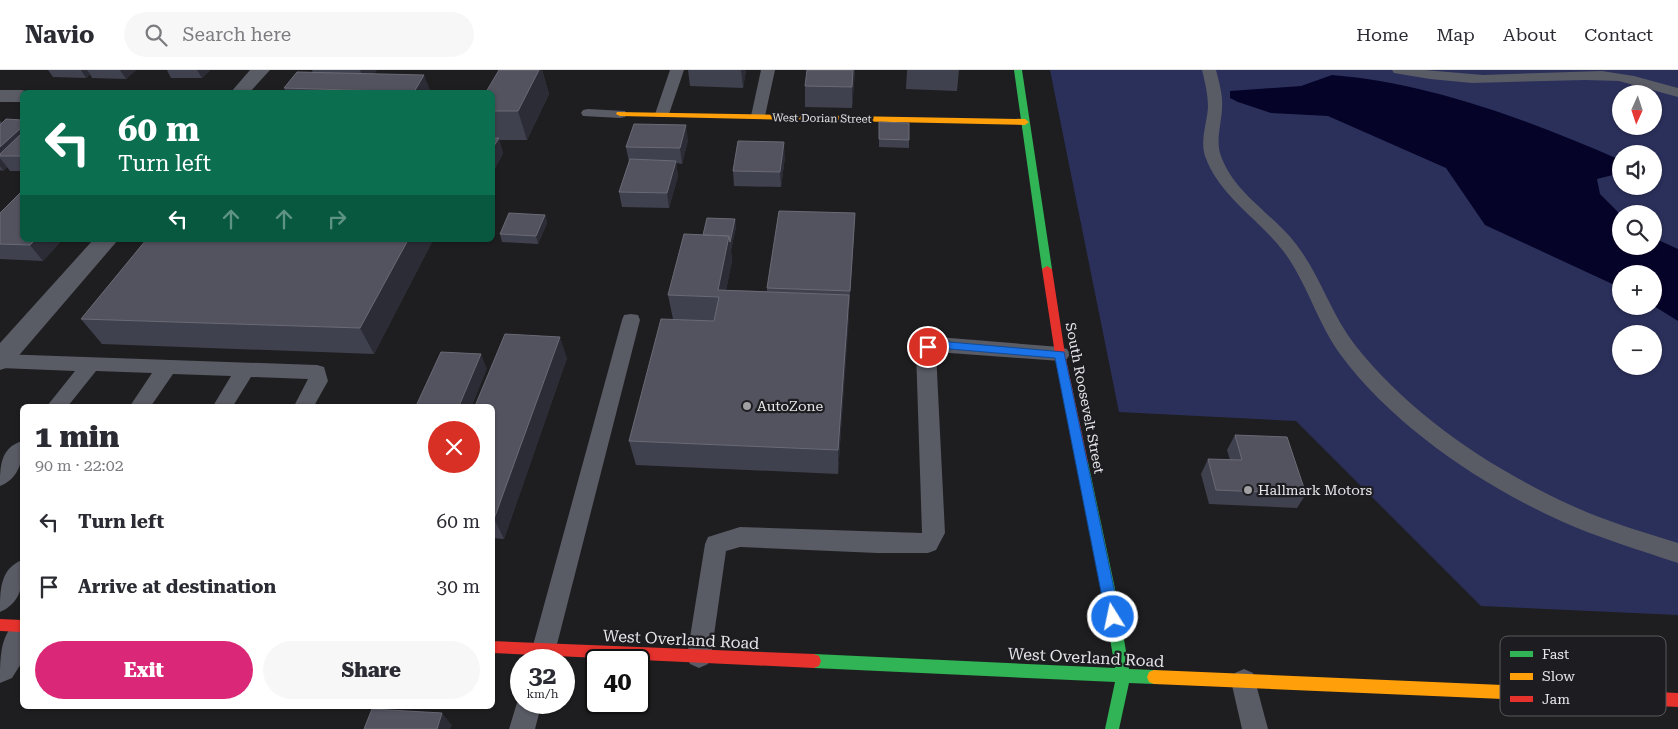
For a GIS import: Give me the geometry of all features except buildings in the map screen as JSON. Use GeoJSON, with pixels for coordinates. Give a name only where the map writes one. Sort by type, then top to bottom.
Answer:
{"type":"FeatureCollection","features":[{"type":"Feature","properties":{"kind":"street"},"geometry":{"type":"LineString","coordinates":[[242,90],[260,70]]}},
{"type":"Feature","properties":{"kind":"street","name":"South Roosevelt Street"},"geometry":{"type":"LineString","coordinates":[[1018,70],[1060,354],[1110,598],[1122,675],[1112,729]]}},
{"type":"Feature","properties":{"kind":"street"},"geometry":{"type":"LineString","coordinates":[[0,96],[20,96]]}},
{"type":"Feature","properties":{"kind":"street","name":"West Dorian Street"},"geometry":{"type":"LineString","coordinates":[[620,114],[1025,122]]}},
{"type":"Feature","properties":{"kind":"street"},"geometry":{"type":"LineString","coordinates":[[0,360],[104,242]]}},
{"type":"Feature","properties":{"kind":"street"},"geometry":{"type":"LineString","coordinates":[[0,625],[20,626]]}},
{"type":"Feature","properties":{"kind":"street"},"geometry":{"type":"LineString","coordinates":[[0,667],[20,637]]}},
{"type":"Feature","properties":{"kind":"street","name":"West Overland Road"},"geometry":{"type":"LineString","coordinates":[[495,647],[510,650]]}},
{"type":"Feature","properties":{"kind":"street","name":"West Overland Road"},"geometry":{"type":"LineString","coordinates":[[575,655],[700,656],[1500,693]]}},
{"type":"Feature","properties":{"kind":"lane"},"geometry":{"type":"LineString","coordinates":[[662,114],[677,70]]}},
{"type":"Feature","properties":{"kind":"lane"},"geometry":{"type":"LineString","coordinates":[[758,116],[768,70]]}},
{"type":"Feature","properties":{"kind":"lane"},"geometry":{"type":"LineString","coordinates":[[1209,70],[1215,92],[1211,142],[1212,154],[1219,168],[1232,185],[1290,248],[1304,268],[1329,323],[1370,376],[1408,412],[1460,453],[1510,484],[1567,513],[1678,553]]}},
{"type":"Feature","properties":{"kind":"lane"},"geometry":{"type":"LineString","coordinates":[[1399,70],[1428,75],[1483,79],[1592,76],[1620,78],[1651,84],[1678,93]]}},
{"type":"Feature","properties":{"kind":"lane"},"geometry":{"type":"LineString","coordinates":[[1644,70],[1651,84]]}},
{"type":"Feature","properties":{"kind":"lane"},"geometry":{"type":"LineString","coordinates":[[588,113],[620,114]]}},
{"type":"Feature","properties":{"kind":"lane"},"geometry":{"type":"LineString","coordinates":[[544,649],[631,320]]}},
{"type":"Feature","properties":{"kind":"lane"},"geometry":{"type":"LineString","coordinates":[[700,656],[716,544],[740,537],[877,543],[928,543],[934,533],[926,351],[928,347],[938,344],[1060,354]]}},
{"type":"Feature","properties":{"kind":"lane"},"geometry":{"type":"LineString","coordinates":[[0,360],[317,372],[318,381],[305,404]]}},
{"type":"Feature","properties":{"kind":"lane"},"geometry":{"type":"LineString","coordinates":[[59,404],[91,364]]}},
{"type":"Feature","properties":{"kind":"lane"},"geometry":{"type":"LineString","coordinates":[[141,404],[168,366]]}},
{"type":"Feature","properties":{"kind":"lane"},"geometry":{"type":"LineString","coordinates":[[224,404],[246,370]]}},
{"type":"Feature","properties":{"kind":"lane"},"geometry":{"type":"LineString","coordinates":[[0,477],[20,452]]}},
{"type":"Feature","properties":{"kind":"lane"},"geometry":{"type":"LineString","coordinates":[[0,601],[20,573]]}},
{"type":"Feature","properties":{"kind":"lane"},"geometry":{"type":"LineString","coordinates":[[1244,681],[1255,729]]}},
{"type":"Feature","properties":{"kind":"lane"},"geometry":{"type":"LineString","coordinates":[[522,729],[526,714]]}},
{"type":"Feature","properties":{"kind":"shaded area"},"geometry":{"type":"Polygon","coordinates":[[[1050,70],[1678,70],[1678,615],[1481,606],[1296,421],[1119,412],[1050,70]]]}},
{"type":"Feature","properties":{"kind":"shaded area"},"geometry":{"type":"Polygon","coordinates":[[[1332,75],[1369,79],[1405,86],[1478,105],[1514,117],[1612,157],[1612,175],[1597,179],[1600,194],[1612,206],[1612,255],[1662,255],[1662,242],[1678,249],[1678,321],[1662,311],[1662,265],[1612,265],[1612,284],[1485,225],[1446,168],[1328,116],[1271,113],[1230,98],[1230,91],[1301,86],[1332,75]]]}},
{"type":"Feature","properties":{"kind":"traffic: fast"},"geometry":{"type":"LineString","coordinates":[[1018,70],[1047,269]]}},
{"type":"Feature","properties":{"kind":"traffic: fast"},"geometry":{"type":"LineString","coordinates":[[1082,462],[1110,598],[1123,675],[1112,729]]}},
{"type":"Feature","properties":{"kind":"traffic: fast"},"geometry":{"type":"LineString","coordinates":[[814,661],[1154,677]]}},
{"type":"Feature","properties":{"kind":"traffic: slow"},"geometry":{"type":"LineString","coordinates":[[620,114],[1025,122]]}},
{"type":"Feature","properties":{"kind":"traffic: slow"},"geometry":{"type":"LineString","coordinates":[[1154,677],[1500,692]]}},
{"type":"Feature","properties":{"kind":"traffic: jam"},"geometry":{"type":"LineString","coordinates":[[1047,269],[1060,354],[1082,462]]}},
{"type":"Feature","properties":{"kind":"traffic: jam"},"geometry":{"type":"LineString","coordinates":[[0,625],[20,626]]}},
{"type":"Feature","properties":{"kind":"traffic: jam"},"geometry":{"type":"LineString","coordinates":[[495,647],[814,661]]}},
{"type":"Feature","properties":{"kind":"traffic: jam"},"geometry":{"type":"LineString","coordinates":[[1666,699],[1678,700]]}},
{"type":"Feature","properties":{"kind":"place","name":"AutoZone"},"geometry":{"type":"Point","coordinates":[747,406]}},
{"type":"Feature","properties":{"kind":"place","name":"Hallmark Motors"},"geometry":{"type":"Point","coordinates":[1248,490]}},
{"type":"Feature","properties":{"kind":"route"},"geometry":{"type":"LineString","coordinates":[[928,347],[938,344],[1060,354],[1113,617]]}}]}
